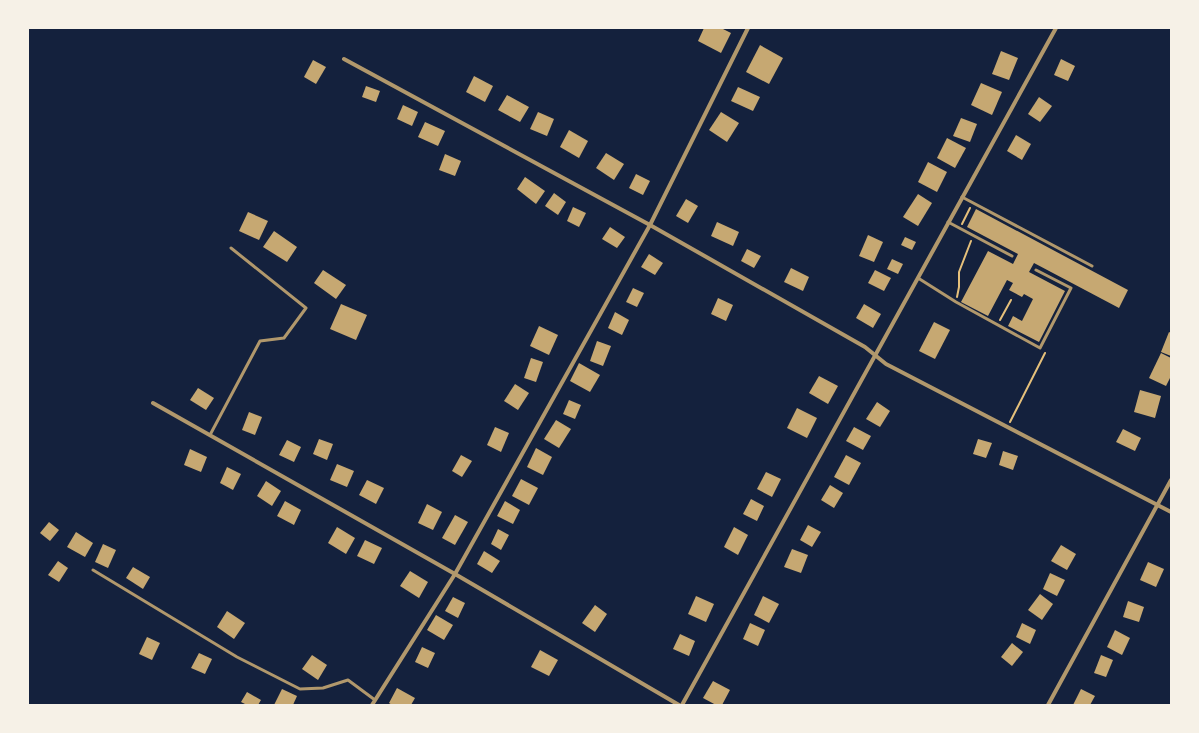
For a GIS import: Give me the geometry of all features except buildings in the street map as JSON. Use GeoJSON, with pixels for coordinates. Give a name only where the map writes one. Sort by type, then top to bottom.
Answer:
{"type":"FeatureCollection","features":[{"type":"Feature","properties":{"kind":"street"},"geometry":{"type":"LineString","coordinates":[[372,705],[455,574],[650,225],[748,28]]}},
{"type":"Feature","properties":{"kind":"street"},"geometry":{"type":"LineString","coordinates":[[153,403],[455,574],[681,705],[876,356],[948,222],[1056,28]]}},
{"type":"Feature","properties":{"kind":"street"},"geometry":{"type":"LineString","coordinates":[[344,60],[650,225],[865,347],[886,364],[1171,512]]}},
{"type":"Feature","properties":{"kind":"street"},"geometry":{"type":"LineString","coordinates":[[1048,705],[1171,480]]}},
{"type":"Feature","properties":{"kind":"lane"},"geometry":{"type":"LineString","coordinates":[[962,197],[1092,266]]}},
{"type":"Feature","properties":{"kind":"lane"},"geometry":{"type":"LineString","coordinates":[[948,222],[1012,256]]}},
{"type":"Feature","properties":{"kind":"lane"},"geometry":{"type":"LineString","coordinates":[[210,435],[260,342],[284,338],[306,308],[231,248]]}},
{"type":"Feature","properties":{"kind":"lane"},"geometry":{"type":"LineString","coordinates":[[918,278],[956,302],[1040,348],[1071,288],[1036,270]]}},
{"type":"Feature","properties":{"kind":"lane"},"geometry":{"type":"LineString","coordinates":[[93,570],[237,657],[300,689],[323,688],[348,680],[375,700]]}},
{"type":"Feature","properties":{"kind":"path"},"geometry":{"type":"LineString","coordinates":[[959,228],[973,203]]}},
{"type":"Feature","properties":{"kind":"path"},"geometry":{"type":"LineString","coordinates":[[956,302],[959,287],[959,272],[973,236]]}},
{"type":"Feature","properties":{"kind":"path"},"geometry":{"type":"LineString","coordinates":[[997,324],[1011,300]]}},
{"type":"Feature","properties":{"kind":"path"},"geometry":{"type":"LineString","coordinates":[[1009,422],[1045,351],[1040,348]]}}]}
